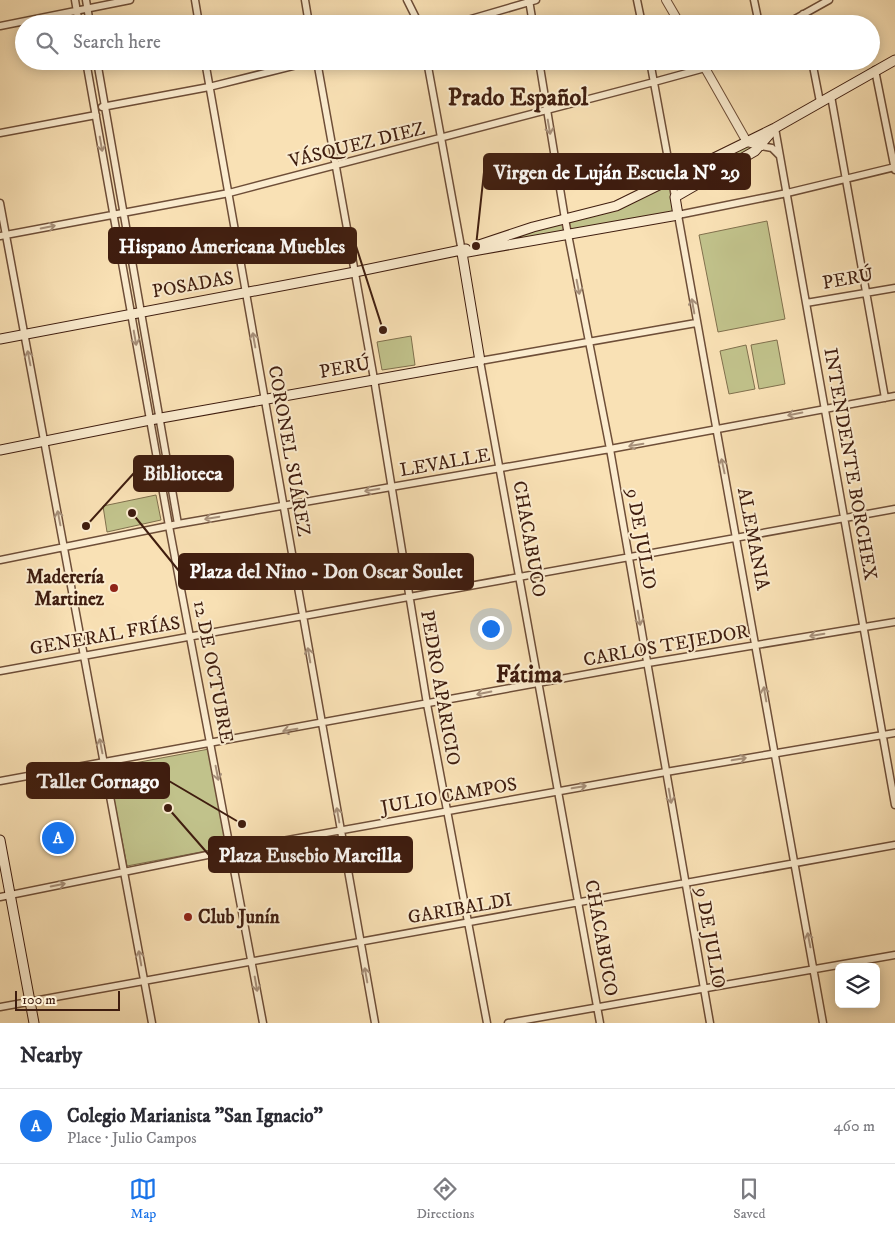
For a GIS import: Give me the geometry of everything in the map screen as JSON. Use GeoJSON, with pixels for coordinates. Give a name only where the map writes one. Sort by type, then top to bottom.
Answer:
{"type":"FeatureCollection","features":[{"type":"Feature","properties":{"kind":"main road","name":"POSADAS"},"geometry":{"type":"LineString","coordinates":[[880,68],[895,60]]}},
{"type":"Feature","properties":{"kind":"main road","name":"POSADAS"},"geometry":{"type":"LineString","coordinates":[[462,252],[533,227],[616,206],[774,128],[876,70]]}},
{"type":"Feature","properties":{"kind":"main road"},"geometry":{"type":"LineString","coordinates":[[675,197],[761,146],[774,128]]}},
{"type":"Feature","properties":{"kind":"main road","name":"ALEMANIA"},"geometry":{"type":"LineString","coordinates":[[675,197],[678,215]]}},
{"type":"Feature","properties":{"kind":"main road","name":"POSADAS"},"geometry":{"type":"LineString","coordinates":[[0,339],[462,252],[678,215]]}},
{"type":"Feature","properties":{"kind":"main road","name":"CHACABUCO"},"geometry":{"type":"LineString","coordinates":[[462,252],[480,361]]}},
{"type":"Feature","properties":{"kind":"main road","name":"PERÚ"},"geometry":{"type":"LineString","coordinates":[[0,450],[160,418],[480,361]]}},
{"type":"Feature","properties":{"kind":"main road"},"geometry":{"type":"LineString","coordinates":[[0,840],[34,1023]]}},
{"type":"Feature","properties":{"kind":"street"},"geometry":{"type":"LineString","coordinates":[[75,0],[78,15]]}},
{"type":"Feature","properties":{"kind":"street"},"geometry":{"type":"LineString","coordinates":[[86,0],[88,15]]}},
{"type":"Feature","properties":{"kind":"street"},"geometry":{"type":"LineString","coordinates":[[56,15],[130,0]]}},
{"type":"Feature","properties":{"kind":"street"},"geometry":{"type":"LineString","coordinates":[[195,0],[198,15]]}},
{"type":"Feature","properties":{"kind":"street"},"geometry":{"type":"LineString","coordinates":[[305,0],[308,15]]}},
{"type":"Feature","properties":{"kind":"street"},"geometry":{"type":"LineString","coordinates":[[407,0],[414,15]]}},
{"type":"Feature","properties":{"kind":"street"},"geometry":{"type":"LineString","coordinates":[[637,0],[640,15]]}},
{"type":"Feature","properties":{"kind":"street"},"geometry":{"type":"LineString","coordinates":[[666,0],[675,15]]}},
{"type":"Feature","properties":{"kind":"street"},"geometry":{"type":"LineString","coordinates":[[754,0],[757,15]]}},
{"type":"Feature","properties":{"kind":"street"},"geometry":{"type":"LineString","coordinates":[[803,14],[829,0]]}},
{"type":"Feature","properties":{"kind":"street"},"geometry":{"type":"LineString","coordinates":[[485,15],[532,1],[533,15]]}},
{"type":"Feature","properties":{"kind":"street"},"geometry":{"type":"LineString","coordinates":[[0,26],[15,23]]}},
{"type":"Feature","properties":{"kind":"street","name":"12 DE OCTUBRE"},"geometry":{"type":"LineString","coordinates":[[88,70],[169,526],[264,1023]]}},
{"type":"Feature","properties":{"kind":"street"},"geometry":{"type":"LineString","coordinates":[[98,70],[178,524]]}},
{"type":"Feature","properties":{"kind":"street","name":"CORONEL SUÁREZ"},"geometry":{"type":"LineString","coordinates":[[206,70],[375,1023]]}},
{"type":"Feature","properties":{"kind":"street"},"geometry":{"type":"LineString","coordinates":[[95,108],[209,87],[278,70]]}},
{"type":"Feature","properties":{"kind":"street","name":"PEDRO APARICIO"},"geometry":{"type":"LineString","coordinates":[[317,70],[336,165],[374,379],[427,704],[487,1023]]}},
{"type":"Feature","properties":{"kind":"street","name":"CHACABUCO"},"geometry":{"type":"LineString","coordinates":[[429,70],[462,252]]}},
{"type":"Feature","properties":{"kind":"street","name":"9 DE JULIO"},"geometry":{"type":"LineString","coordinates":[[540,70],[565,219],[610,449],[710,1023]]}},
{"type":"Feature","properties":{"kind":"street","name":"ALEMANIA"},"geometry":{"type":"LineString","coordinates":[[652,70],[675,197]]}},
{"type":"Feature","properties":{"kind":"street","name":"VÁSQUEZ DIEZ"},"geometry":{"type":"LineString","coordinates":[[3,235],[228,194],[654,82],[687,70]]}},
{"type":"Feature","properties":{"kind":"street"},"geometry":{"type":"LineString","coordinates":[[706,70],[747,142],[772,148],[780,155]]}},
{"type":"Feature","properties":{"kind":"street"},"geometry":{"type":"LineString","coordinates":[[814,70],[820,102]]}},
{"type":"Feature","properties":{"kind":"street"},"geometry":{"type":"LineString","coordinates":[[678,215],[787,194],[895,169],[876,70]]}},
{"type":"Feature","properties":{"kind":"street"},"geometry":{"type":"LineString","coordinates":[[831,96],[885,398]]}},
{"type":"Feature","properties":{"kind":"street"},"geometry":{"type":"LineString","coordinates":[[0,133],[96,115]]}},
{"type":"Feature","properties":{"kind":"street","name":"INTENDENTE BORCHEX"},"geometry":{"type":"LineString","coordinates":[[774,128],[865,627],[895,804]]}},
{"type":"Feature","properties":{"kind":"street"},"geometry":{"type":"LineString","coordinates":[[0,204],[3,235],[24,334],[152,1023]]}},
{"type":"Feature","properties":{"kind":"street","name":"ALEMANIA"},"geometry":{"type":"LineString","coordinates":[[678,215],[715,430],[737,537],[823,1023]]}},
{"type":"Feature","properties":{"kind":"street","name":"PERÚ"},"geometry":{"type":"LineString","coordinates":[[806,303],[895,288]]}},
{"type":"Feature","properties":{"kind":"street","name":"PERÚ"},"geometry":{"type":"LineString","coordinates":[[480,361],[696,323]]}},
{"type":"Feature","properties":{"kind":"street","name":"CHACABUCO"},"geometry":{"type":"LineString","coordinates":[[480,361],[600,1023]]}},
{"type":"Feature","properties":{"kind":"street","name":"LEVALLE"},"geometry":{"type":"LineString","coordinates":[[0,560],[178,524],[500,469],[895,396]]}},
{"type":"Feature","properties":{"kind":"street","name":"GENERAL FRÍAS"},"geometry":{"type":"LineString","coordinates":[[0,671],[895,509]]}},
{"type":"Feature","properties":{"kind":"street","name":"CARLOS TEJEDOR"},"geometry":{"type":"LineString","coordinates":[[0,782],[648,663],[895,622]]}},
{"type":"Feature","properties":{"kind":"street","name":"JULIO CAMPOS"},"geometry":{"type":"LineString","coordinates":[[0,897],[232,850],[557,791],[895,733]]}},
{"type":"Feature","properties":{"kind":"street","name":"GARIBALDI"},"geometry":{"type":"LineString","coordinates":[[0,1007],[895,845]]}},
{"type":"Feature","properties":{"kind":"street"},"geometry":{"type":"LineString","coordinates":[[508,1023],[895,955]]}},
{"type":"Feature","properties":{"kind":"green space"},"geometry":{"type":"Polygon","coordinates":[[[747,142],[761,146],[675,197],[678,215],[481,249],[533,227],[616,206],[747,142]]]}},
{"type":"Feature","properties":{"kind":"green space"},"geometry":{"type":"Polygon","coordinates":[[[767,221],[785,319],[718,332],[699,235],[767,221]]]}},
{"type":"Feature","properties":{"kind":"green space"},"geometry":{"type":"Polygon","coordinates":[[[411,336],[415,365],[382,370],[377,342],[411,336]]]}},
{"type":"Feature","properties":{"kind":"green space"},"geometry":{"type":"Polygon","coordinates":[[[777,340],[785,384],[759,389],[751,345],[777,340]]]}},
{"type":"Feature","properties":{"kind":"green space"},"geometry":{"type":"Polygon","coordinates":[[[746,345],[755,389],[729,394],[720,351],[746,345]]]}},
{"type":"Feature","properties":{"kind":"green space"},"geometry":{"type":"Polygon","coordinates":[[[156,495],[161,520],[107,532],[103,506],[156,495]]]}},
{"type":"Feature","properties":{"kind":"green space"},"geometry":{"type":"Polygon","coordinates":[[[209,749],[227,847],[127,866],[108,768],[209,749]]]}},
{"type":"Feature","properties":{"kind":"place","name":"Virgen de Luján Escuela Nº 29"},"geometry":{"type":"Point","coordinates":[476,246]}},
{"type":"Feature","properties":{"kind":"place","name":"Hispano Americana Muebles"},"geometry":{"type":"Point","coordinates":[383,330]}},
{"type":"Feature","properties":{"kind":"place","name":"Plaza del Nino - Don Oscar Soulet"},"geometry":{"type":"Point","coordinates":[132,513]}},
{"type":"Feature","properties":{"kind":"place","name":"Biblioteca"},"geometry":{"type":"Point","coordinates":[86,526]}},
{"type":"Feature","properties":{"kind":"place","name":"Maderería Martinez"},"geometry":{"type":"Point","coordinates":[114,588]}},
{"type":"Feature","properties":{"kind":"place","name":"Plaza Eusebio Marcilla"},"geometry":{"type":"Point","coordinates":[168,808]}},
{"type":"Feature","properties":{"kind":"place","name":"Taller Cornago"},"geometry":{"type":"Point","coordinates":[242,824]}},
{"type":"Feature","properties":{"kind":"place","name":"Colegio Marianista \"San Ignacio\""},"geometry":{"type":"Point","coordinates":[58,838]}},
{"type":"Feature","properties":{"kind":"place","name":"Club Junín"},"geometry":{"type":"Point","coordinates":[188,917]}},
{"type":"Feature","properties":{"kind":"district","name":"Prado Español"},"geometry":{"type":"Point","coordinates":[518,98]}},
{"type":"Feature","properties":{"kind":"district","name":"Fátima"},"geometry":{"type":"Point","coordinates":[529,675]}}]}
